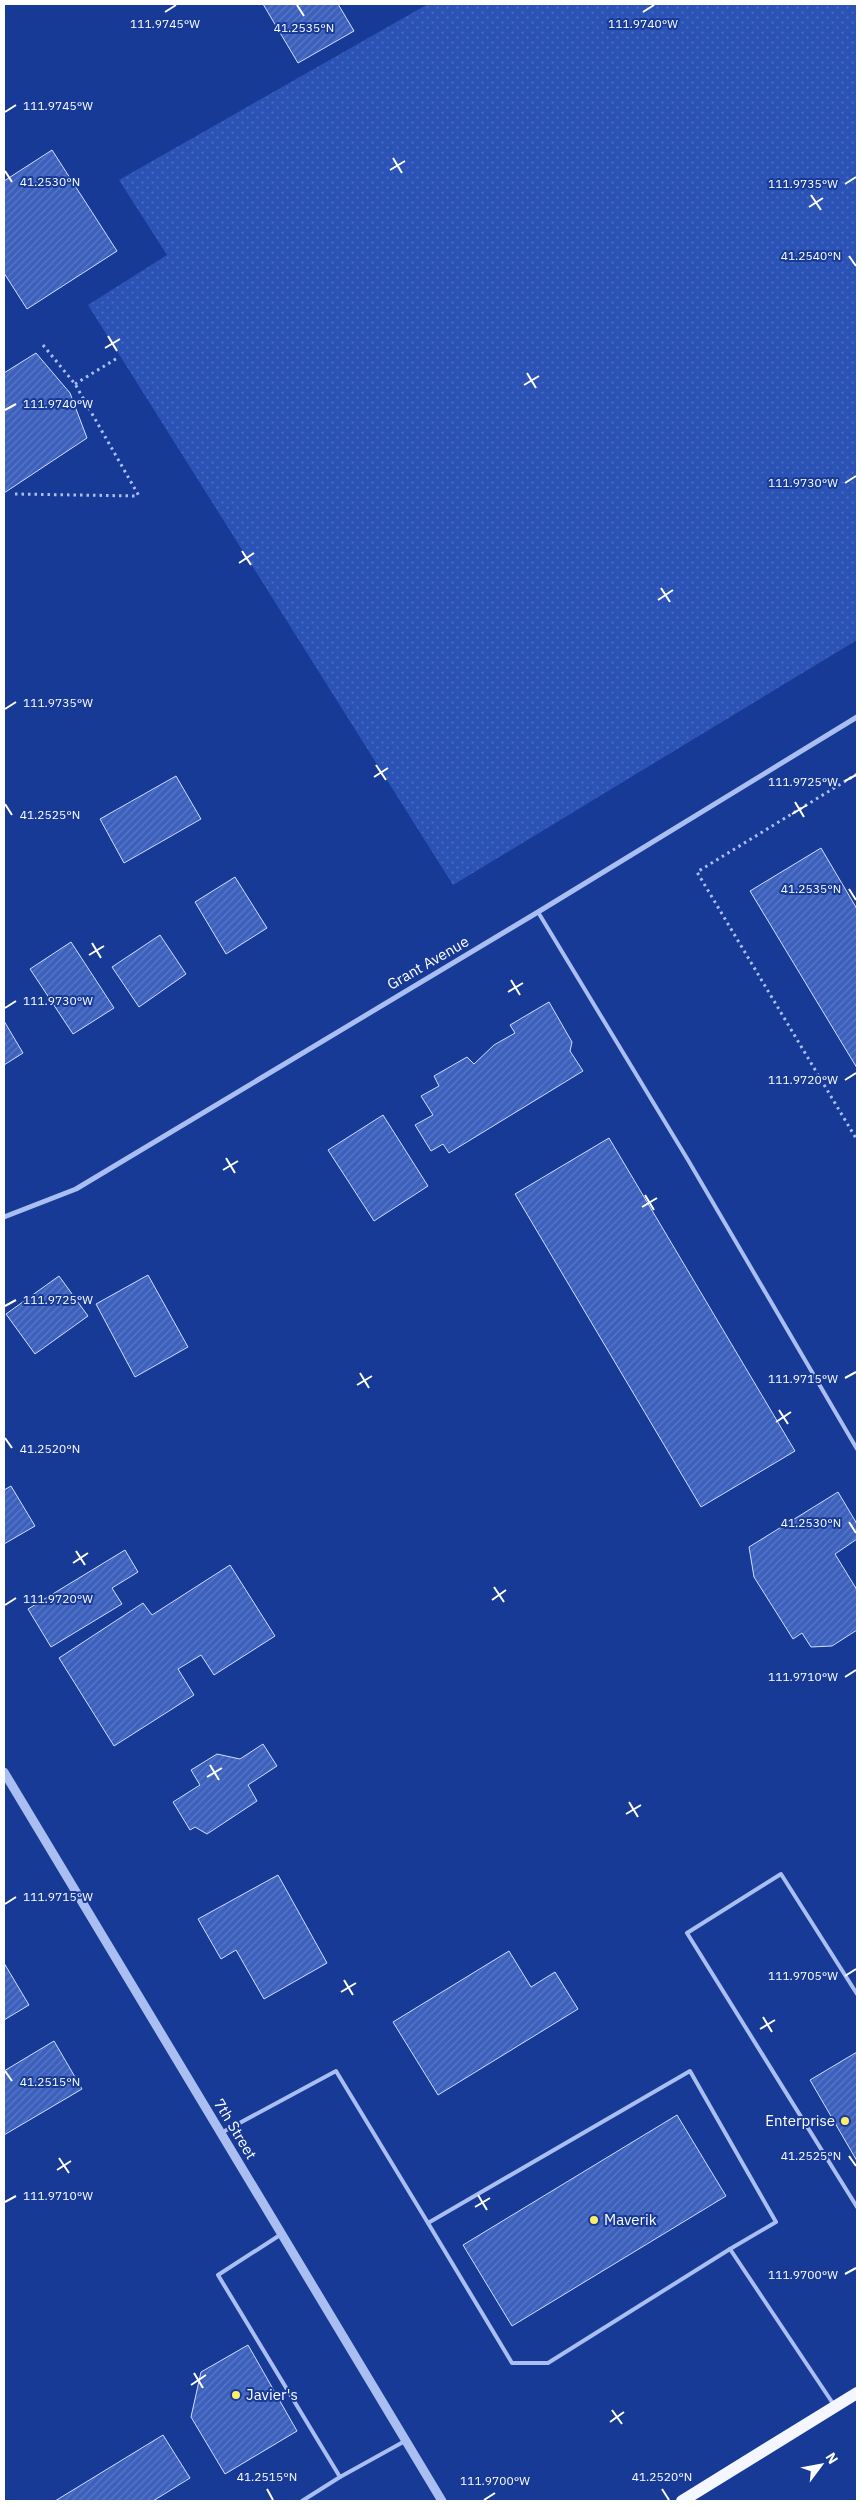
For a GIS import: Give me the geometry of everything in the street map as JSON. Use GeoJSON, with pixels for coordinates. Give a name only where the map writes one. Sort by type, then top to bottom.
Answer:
{"type":"FeatureCollection","features":[{"type":"Feature","properties":{"kind":"main road"},"geometry":{"type":"LineString","coordinates":[[682,2501],[857,2393]]}},
{"type":"Feature","properties":{"kind":"street","name":"Grant Avenue"},"geometry":{"type":"LineString","coordinates":[[4,1217],[76,1189],[538,912],[857,717]]}},
{"type":"Feature","properties":{"kind":"street","name":"7th Street"},"geometry":{"type":"LineString","coordinates":[[4,1772],[442,2501]]}},
{"type":"Feature","properties":{"kind":"lane"},"geometry":{"type":"LineString","coordinates":[[538,912],[688,1160],[857,1448]]}},
{"type":"Feature","properties":{"kind":"lane"},"geometry":{"type":"LineString","coordinates":[[857,1994],[781,1874],[687,1933],[857,2208]]}},
{"type":"Feature","properties":{"kind":"lane"},"geometry":{"type":"LineString","coordinates":[[221,2133],[336,2071],[512,2363],[548,2363],[776,2222],[690,2071],[428,2223]]}},
{"type":"Feature","properties":{"kind":"lane"},"geometry":{"type":"LineString","coordinates":[[282,2234],[218,2276],[340,2477]]}},
{"type":"Feature","properties":{"kind":"lane"},"geometry":{"type":"LineString","coordinates":[[730,2249],[835,2407]]}},
{"type":"Feature","properties":{"kind":"lane"},"geometry":{"type":"LineString","coordinates":[[302,2501],[340,2477],[405,2441]]}},
{"type":"Feature","properties":{"kind":"path"},"geometry":{"type":"LineString","coordinates":[[15,494],[139,496],[75,384],[43,345]]}},
{"type":"Feature","properties":{"kind":"path"},"geometry":{"type":"LineString","coordinates":[[75,384],[119,357]]}},
{"type":"Feature","properties":{"kind":"path"},"geometry":{"type":"LineString","coordinates":[[857,774],[697,872],[857,1140]]}},
{"type":"Feature","properties":{"kind":"shaded area"},"geometry":{"type":"Polygon","coordinates":[[[428,4],[857,4],[857,640],[453,885],[88,305],[167,255],[119,180],[428,4]]]}},
{"type":"Feature","properties":{"kind":"building"},"geometry":{"type":"Polygon","coordinates":[[[263,4],[338,4],[354,31],[298,63],[263,4]]]}},
{"type":"Feature","properties":{"kind":"building"},"geometry":{"type":"Polygon","coordinates":[[[52,150],[117,251],[27,309],[4,273],[4,181],[52,150]]]}},
{"type":"Feature","properties":{"kind":"building"},"geometry":{"type":"Polygon","coordinates":[[[36,353],[70,393],[87,438],[4,493],[4,373],[36,353]]]}},
{"type":"Feature","properties":{"kind":"building"},"geometry":{"type":"Polygon","coordinates":[[[176,776],[201,819],[124,863],[100,819],[176,776]]]}},
{"type":"Feature","properties":{"kind":"building"},"geometry":{"type":"Polygon","coordinates":[[[821,848],[857,909],[857,1068],[750,891],[821,848]]]}},
{"type":"Feature","properties":{"kind":"building"},"geometry":{"type":"Polygon","coordinates":[[[235,877],[267,928],[226,954],[195,902],[235,877]]]}},
{"type":"Feature","properties":{"kind":"building"},"geometry":{"type":"Polygon","coordinates":[[[160,935],[186,974],[139,1007],[112,967],[160,935]]]}},
{"type":"Feature","properties":{"kind":"building"},"geometry":{"type":"Polygon","coordinates":[[[71,942],[114,1008],[73,1034],[30,969],[71,942]]]}},
{"type":"Feature","properties":{"kind":"building"},"geometry":{"type":"Polygon","coordinates":[[[549,1002],[572,1042],[570,1051],[583,1071],[449,1153],[443,1144],[431,1151],[415,1125],[433,1115],[421,1096],[439,1086],[434,1076],[467,1057],[474,1064],[494,1045],[515,1033],[510,1025],[549,1002]]]}},
{"type":"Feature","properties":{"kind":"building"},"geometry":{"type":"Polygon","coordinates":[[[4,1021],[23,1053],[4,1065],[4,1021]]]}},
{"type":"Feature","properties":{"kind":"building"},"geometry":{"type":"Polygon","coordinates":[[[383,1115],[428,1186],[374,1221],[328,1150],[383,1115]]]}},
{"type":"Feature","properties":{"kind":"building"},"geometry":{"type":"Polygon","coordinates":[[[609,1138],[795,1451],[701,1507],[515,1194],[609,1138]]]}},
{"type":"Feature","properties":{"kind":"building"},"geometry":{"type":"Polygon","coordinates":[[[148,1275],[188,1347],[135,1377],[96,1304],[148,1275]]]}},
{"type":"Feature","properties":{"kind":"building"},"geometry":{"type":"Polygon","coordinates":[[[59,1276],[88,1316],[35,1354],[6,1314],[59,1276]]]}},
{"type":"Feature","properties":{"kind":"building"},"geometry":{"type":"Polygon","coordinates":[[[11,1486],[35,1526],[4,1544],[4,1490],[11,1486]]]}},
{"type":"Feature","properties":{"kind":"building"},"geometry":{"type":"Polygon","coordinates":[[[838,1492],[857,1524],[857,1539],[835,1554],[857,1590],[857,1630],[832,1646],[811,1647],[802,1633],[793,1639],[754,1577],[749,1547],[838,1492]]]}},
{"type":"Feature","properties":{"kind":"building"},"geometry":{"type":"Polygon","coordinates":[[[125,1550],[138,1572],[112,1588],[122,1604],[51,1647],[28,1609],[125,1550]]]}},
{"type":"Feature","properties":{"kind":"building"},"geometry":{"type":"Polygon","coordinates":[[[230,1565],[275,1636],[214,1675],[201,1655],[178,1669],[194,1695],[114,1746],[59,1658],[143,1603],[152,1615],[230,1565]]]}},
{"type":"Feature","properties":{"kind":"building"},"geometry":{"type":"Polygon","coordinates":[[[263,1744],[277,1766],[248,1785],[257,1801],[207,1834],[195,1827],[190,1830],[173,1802],[200,1785],[191,1770],[217,1754],[240,1759],[263,1744]]]}},
{"type":"Feature","properties":{"kind":"building"},"geometry":{"type":"Polygon","coordinates":[[[278,1875],[327,1963],[264,1999],[236,1950],[221,1959],[198,1919],[278,1875]]]}},
{"type":"Feature","properties":{"kind":"building"},"geometry":{"type":"Polygon","coordinates":[[[509,1951],[531,1987],[555,1972],[578,2009],[438,2095],[393,2022],[509,1951]]]}},
{"type":"Feature","properties":{"kind":"building"},"geometry":{"type":"Polygon","coordinates":[[[4,1963],[29,2005],[4,2020],[4,1963]]]}},
{"type":"Feature","properties":{"kind":"building"},"geometry":{"type":"Polygon","coordinates":[[[54,2041],[82,2089],[4,2135],[4,2071],[54,2041]]]}},
{"type":"Feature","properties":{"kind":"building","name":"Enterprise"},"geometry":{"type":"Polygon","coordinates":[[[857,2052],[857,2161],[810,2080],[857,2052]]]}},
{"type":"Feature","properties":{"kind":"building","name":"Maverik"},"geometry":{"type":"Polygon","coordinates":[[[677,2115],[726,2196],[512,2326],[463,2245],[677,2115]]]}},
{"type":"Feature","properties":{"kind":"building","name":"Javier's"},"geometry":{"type":"Polygon","coordinates":[[[248,2345],[297,2431],[225,2474],[191,2417],[201,2372],[248,2345]]]}},
{"type":"Feature","properties":{"kind":"building"},"geometry":{"type":"Polygon","coordinates":[[[163,2435],[190,2478],[153,2501],[55,2501],[163,2435]]]}},
{"type":"Feature","properties":{"kind":"place","name":"Enterprise"},"geometry":{"type":"Point","coordinates":[845,2121]}},
{"type":"Feature","properties":{"kind":"place","name":"Maverik"},"geometry":{"type":"Point","coordinates":[594,2220]}},
{"type":"Feature","properties":{"kind":"place","name":"Javier's"},"geometry":{"type":"Point","coordinates":[236,2395]}}]}
